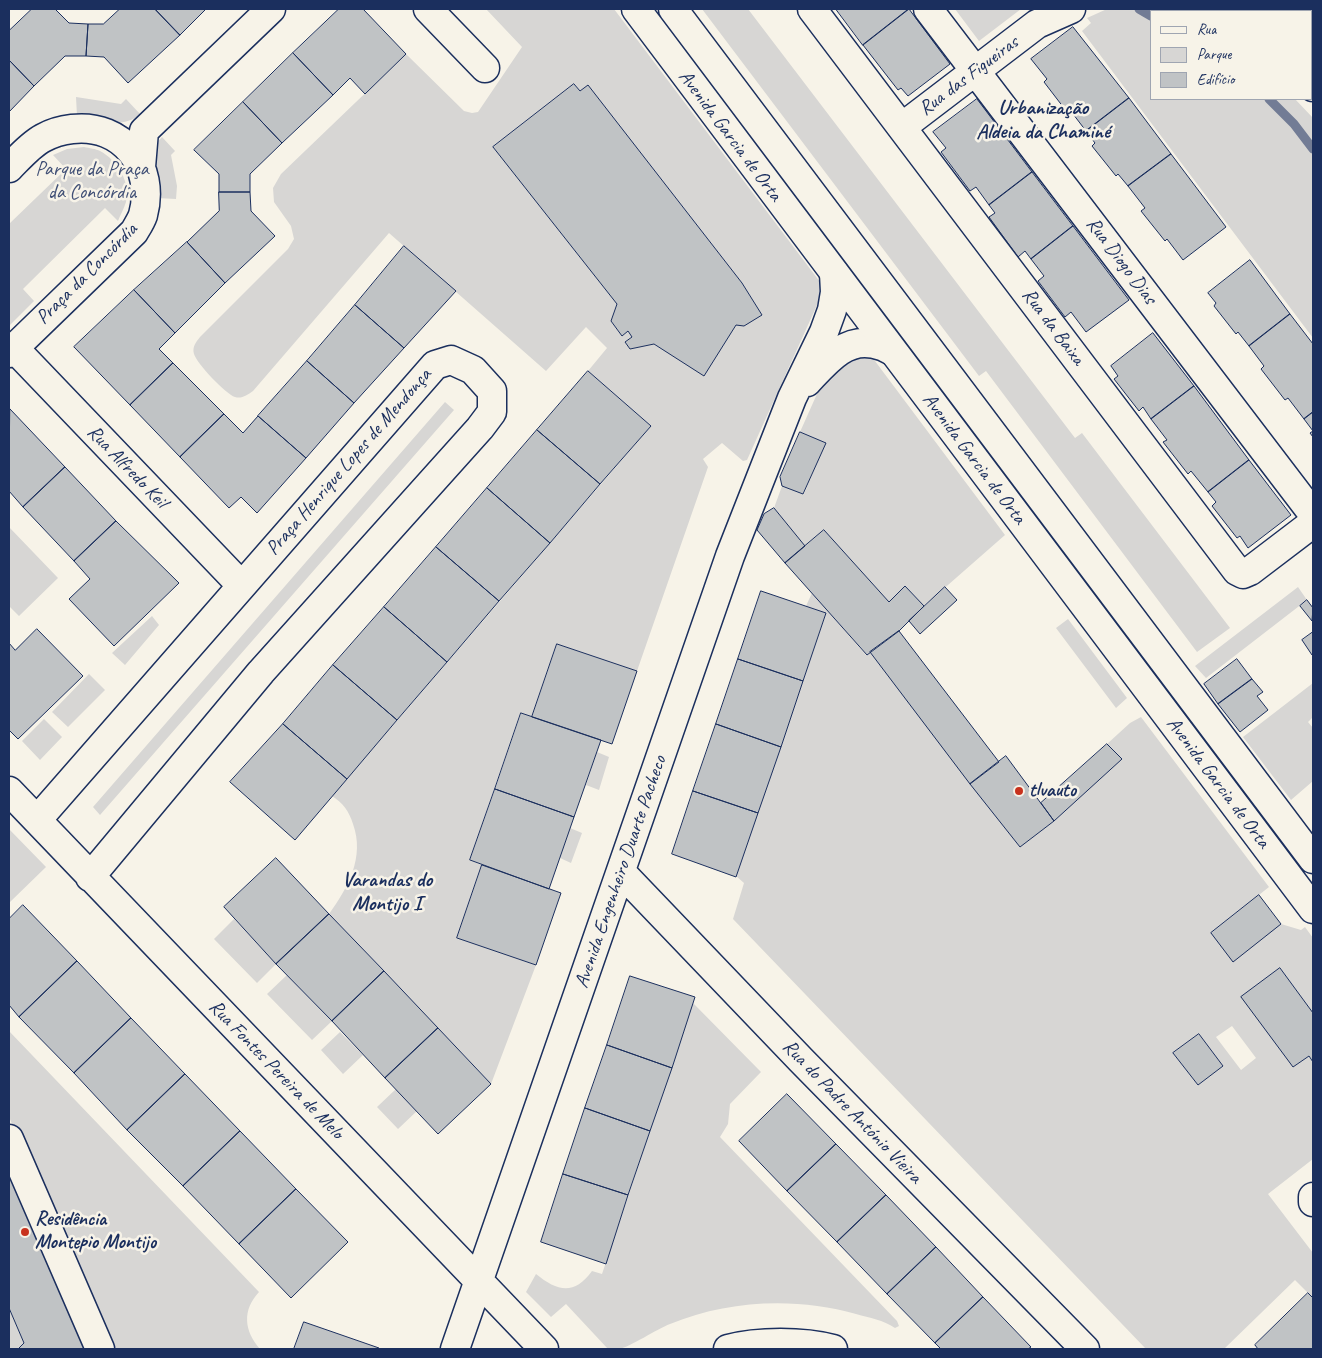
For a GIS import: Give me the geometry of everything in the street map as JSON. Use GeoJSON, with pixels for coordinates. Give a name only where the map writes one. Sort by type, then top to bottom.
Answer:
{"type":"FeatureCollection","features":[{"type":"Feature","properties":{"kind":"street"},"geometry":{"type":"LineString","coordinates":[[141,167],[144,131],[271,9]]}},
{"type":"Feature","properties":{"kind":"street"},"geometry":{"type":"LineString","coordinates":[[428,9],[485,68]]}},
{"type":"Feature","properties":{"kind":"street","name":"Avenida Garcia de Orta"},"geometry":{"type":"LineString","coordinates":[[636,9],[1313,909]]}},
{"type":"Feature","properties":{"kind":"street","name":"Avenida Garcia de Orta"},"geometry":{"type":"LineString","coordinates":[[673,9],[1313,859]]}},
{"type":"Feature","properties":{"kind":"street","name":"Rua da Baixa"},"geometry":{"type":"LineString","coordinates":[[812,9],[1237,570],[1243,574],[1250,571],[1313,524]]}},
{"type":"Feature","properties":{"kind":"street","name":"Rua Diogo Dias"},"geometry":{"type":"LineString","coordinates":[[928,9],[1313,514]]}},
{"type":"Feature","properties":{"kind":"street","name":"Rua das Figueiras"},"geometry":{"type":"LineString","coordinates":[[902,127],[976,72],[1043,17],[1071,9]]}},
{"type":"Feature","properties":{"kind":"street","name":"Praça da Concórdia"},"geometry":{"type":"LineString","coordinates":[[9,168],[43,138],[63,130],[84,128],[102,131],[121,140],[132,151],[141,167],[145,186],[142,218],[134,232],[11,350]]}},
{"type":"Feature","properties":{"kind":"street"},"geometry":{"type":"LineString","coordinates":[[102,131],[144,131]]}},
{"type":"Feature","properties":{"kind":"street","name":"Avenida Engenheiro Duarte Pacheco"},"geometry":{"type":"LineString","coordinates":[[455,1349],[730,556],[792,398],[824,332],[832,310],[835,292],[834,274]]}},
{"type":"Feature","properties":{"kind":"street","name":"Avenida Engenheiro Duarte Pacheco"},"geometry":{"type":"LineString","coordinates":[[792,398],[830,358],[842,349],[856,343],[874,344],[892,351]]}},
{"type":"Feature","properties":{"kind":"street","name":"Rua Alfredo Keil"},"geometry":{"type":"LineString","coordinates":[[11,350],[242,585]]}},
{"type":"Feature","properties":{"kind":"street","name":"Praça Henrique Lopes de Mendonça"},"geometry":{"type":"LineString","coordinates":[[38,820],[435,365],[451,360],[474,370],[492,391],[492,412],[474,437],[261,672],[90,877]]}},
{"type":"Feature","properties":{"kind":"street","name":"Rua Fontes Pereira de Melo"},"geometry":{"type":"LineString","coordinates":[[9,791],[544,1349]]}},
{"type":"Feature","properties":{"kind":"street","name":"Rua do Padre António Vieira"},"geometry":{"type":"LineString","coordinates":[[621,872],[801,1060],[1086,1349]]}},
{"type":"Feature","properties":{"kind":"street"},"geometry":{"type":"LineString","coordinates":[[9,1139],[100,1349]]}},
{"type":"Feature","properties":{"kind":"street"},"geometry":{"type":"LineString","coordinates":[[1313,1197],[1313,1202]]}},
{"type":"Feature","properties":{"kind":"street"},"geometry":{"type":"LineString","coordinates":[[728,1349],[768,1343],[808,1345],[833,1349]]}},
{"type":"Feature","properties":{"kind":"green space"},"geometry":{"type":"Polygon","coordinates":[[[486,9],[614,9],[820,282],[822,294],[747,460],[743,461],[722,443],[703,459],[708,467],[637,671],[557,644],[532,717],[520,713],[470,860],[482,865],[457,938],[536,965],[491,1084],[329,914],[353,872],[357,848],[356,836],[350,815],[339,801],[332,796],[651,426],[588,371],[607,348],[586,327],[546,371],[389,233],[253,391],[247,395],[235,397],[225,390],[200,365],[194,354],[194,349],[200,337],[288,249],[294,239],[291,226],[274,202],[273,188],[281,174],[406,54],[464,111],[472,113],[478,112],[522,47],[486,9]],[[574,84],[493,147],[617,304],[611,321],[622,336],[628,331],[632,337],[625,342],[630,349],[654,344],[704,375],[736,325],[762,315],[742,283],[588,86],[580,91],[574,84]]]}},
{"type":"Feature","properties":{"kind":"green space"},"geometry":{"type":"Polygon","coordinates":[[[702,9],[748,9],[1075,438],[1082,433],[1230,628],[1197,652],[986,371],[979,376],[702,9]]]}},
{"type":"Feature","properties":{"kind":"green space"},"geometry":{"type":"Polygon","coordinates":[[[955,9],[1021,9],[979,41],[955,9]]]}},
{"type":"Feature","properties":{"kind":"green space"},"geometry":{"type":"Polygon","coordinates":[[[1107,9],[1168,10],[1150,10],[1150,100],[1296,100],[1313,118],[1313,338],[1082,31],[1091,23],[1087,18],[1107,9]]]}},
{"type":"Feature","properties":{"kind":"green space"},"geometry":{"type":"Polygon","coordinates":[[[76,97],[121,104],[126,99],[140,114],[126,122],[118,123],[77,116],[76,97]]]}},
{"type":"Feature","properties":{"kind":"green space"},"geometry":{"type":"Polygon","coordinates":[[[162,137],[175,151],[171,155],[177,186],[176,199],[157,198],[152,165],[154,146],[162,137]]]}},
{"type":"Feature","properties":{"kind":"green space","name":"Parque da Praça da Concórdia"},"geometry":{"type":"Polygon","coordinates":[[[84,147],[100,151],[106,155],[121,172],[127,194],[124,207],[118,221],[105,208],[23,289],[34,301],[9,326],[9,224],[66,169],[53,155],[67,149],[84,147]]]}},
{"type":"Feature","properties":{"kind":"green space"},"geometry":{"type":"Polygon","coordinates":[[[854,356],[872,357],[1005,535],[924,606],[905,586],[889,602],[824,530],[805,546],[774,508],[782,486],[804,494],[825,443],[800,432],[825,376],[854,356]]]}},
{"type":"Feature","properties":{"kind":"green space"},"geometry":{"type":"Polygon","coordinates":[[[445,402],[454,410],[100,815],[93,807],[445,402]]]}},
{"type":"Feature","properties":{"kind":"green space"},"geometry":{"type":"Polygon","coordinates":[[[9,527],[58,578],[19,616],[9,606],[9,527]]]}},
{"type":"Feature","properties":{"kind":"green space"},"geometry":{"type":"Polygon","coordinates":[[[1298,587],[1307,600],[1206,678],[1195,666],[1298,587]]]}},
{"type":"Feature","properties":{"kind":"green space"},"geometry":{"type":"Polygon","coordinates":[[[812,593],[866,655],[870,652],[1020,847],[1054,821],[1121,759],[1107,744],[1130,723],[1141,717],[1269,887],[1211,933],[1281,924],[1301,930],[1305,927],[1313,938],[1313,1013],[1280,968],[1293,1067],[1309,1056],[1313,1062],[1313,1159],[1268,1194],[1313,1253],[1313,1298],[1295,1280],[1224,1349],[1146,1349],[733,919],[744,883],[736,876],[826,614],[806,606],[812,593]],[[1232,1026],[1216,1037],[1241,1070],[1256,1058],[1232,1026]],[[1199,1034],[1173,1053],[1198,1085],[1223,1066],[1199,1034]]]}},
{"type":"Feature","properties":{"kind":"green space"},"geometry":{"type":"Polygon","coordinates":[[[152,616],[159,625],[125,665],[112,653],[152,616]]]}},
{"type":"Feature","properties":{"kind":"green space"},"geometry":{"type":"Polygon","coordinates":[[[1068,619],[1127,698],[1116,708],[1056,628],[1068,619]]]}},
{"type":"Feature","properties":{"kind":"green space"},"geometry":{"type":"Polygon","coordinates":[[[89,674],[105,690],[68,727],[52,712],[89,674]]]}},
{"type":"Feature","properties":{"kind":"green space"},"geometry":{"type":"Polygon","coordinates":[[[1313,683],[1313,717],[1308,722],[1313,728],[1313,781],[1291,800],[1243,737],[1313,683]]]}},
{"type":"Feature","properties":{"kind":"green space"},"geometry":{"type":"Polygon","coordinates":[[[44,719],[62,737],[40,760],[22,741],[44,719]]]}},
{"type":"Feature","properties":{"kind":"green space"},"geometry":{"type":"Polygon","coordinates":[[[597,752],[609,757],[599,790],[586,785],[597,752]]]}},
{"type":"Feature","properties":{"kind":"green space"},"geometry":{"type":"Polygon","coordinates":[[[570,828],[582,833],[571,863],[560,858],[570,828]]]}},
{"type":"Feature","properties":{"kind":"green space"},"geometry":{"type":"Polygon","coordinates":[[[9,829],[46,867],[9,903],[9,829]]]}},
{"type":"Feature","properties":{"kind":"green space"},"geometry":{"type":"Polygon","coordinates":[[[234,919],[276,964],[257,983],[214,939],[234,919]]]}},
{"type":"Feature","properties":{"kind":"green space"},"geometry":{"type":"Polygon","coordinates":[[[287,975],[332,1021],[312,1040],[267,994],[287,975]]]}},
{"type":"Feature","properties":{"kind":"green space"},"geometry":{"type":"Polygon","coordinates":[[[693,1003],[761,1072],[730,1104],[728,1124],[720,1137],[897,1321],[899,1326],[895,1328],[876,1320],[810,1305],[762,1304],[715,1310],[692,1316],[665,1326],[624,1348],[608,1349],[566,1304],[551,1317],[526,1292],[536,1274],[551,1284],[565,1288],[579,1284],[592,1271],[602,1274],[693,1003]]]}},
{"type":"Feature","properties":{"kind":"green space"},"geometry":{"type":"Polygon","coordinates":[[[9,1031],[259,1292],[250,1306],[247,1320],[251,1335],[260,1349],[109,1349],[9,1117],[9,1031]]]}},
{"type":"Feature","properties":{"kind":"green space"},"geometry":{"type":"Polygon","coordinates":[[[340,1032],[363,1055],[343,1074],[321,1050],[340,1032]]]}},
{"type":"Feature","properties":{"kind":"green space"},"geometry":{"type":"Polygon","coordinates":[[[396,1089],[417,1111],[398,1129],[377,1107],[396,1089]]]}},
{"type":"Feature","properties":{"kind":"green space"},"geometry":{"type":"Polygon","coordinates":[[[9,1308],[24,1343],[18,1349],[9,1349],[9,1308]]]}},
{"type":"Feature","properties":{"kind":"building"},"geometry":{"type":"Polygon","coordinates":[[[32,9],[55,9],[69,23],[88,24],[86,56],[65,56],[34,86],[9,60],[9,31],[32,9]]]}},
{"type":"Feature","properties":{"kind":"building"},"geometry":{"type":"Polygon","coordinates":[[[120,9],[155,9],[180,35],[128,83],[104,57],[86,56],[88,24],[103,24],[120,9]]]}},
{"type":"Feature","properties":{"kind":"building"},"geometry":{"type":"Polygon","coordinates":[[[155,9],[206,9],[180,35],[155,9]]]}},
{"type":"Feature","properties":{"kind":"building"},"geometry":{"type":"Polygon","coordinates":[[[339,9],[363,9],[406,54],[365,94],[350,78],[333,95],[293,53],[339,9]]]}},
{"type":"Feature","properties":{"kind":"building"},"geometry":{"type":"Polygon","coordinates":[[[836,9],[909,9],[863,45],[836,9]]]}},
{"type":"Feature","properties":{"kind":"building"},"geometry":{"type":"Polygon","coordinates":[[[909,9],[950,64],[908,96],[901,88],[898,90],[863,45],[909,9]]]}},
{"type":"Feature","properties":{"kind":"building"},"geometry":{"type":"Polygon","coordinates":[[[1073,27],[1129,98],[1086,131],[1070,110],[1067,112],[1044,82],[1047,79],[1031,59],[1073,27]]]}},
{"type":"Feature","properties":{"kind":"building"},"geometry":{"type":"Polygon","coordinates":[[[293,53],[333,95],[282,143],[243,102],[293,53]]]}},
{"type":"Feature","properties":{"kind":"building"},"geometry":{"type":"Polygon","coordinates":[[[9,60],[34,86],[9,112],[9,60]]]}},
{"type":"Feature","properties":{"kind":"building"},"geometry":{"type":"Polygon","coordinates":[[[574,84],[580,91],[588,85],[742,283],[762,315],[744,326],[736,325],[704,376],[654,344],[630,349],[625,342],[632,337],[628,331],[622,336],[611,321],[617,304],[493,147],[574,84]]]}},
{"type":"Feature","properties":{"kind":"building"},"geometry":{"type":"Polygon","coordinates":[[[1129,98],[1171,154],[1128,186],[1118,174],[1116,176],[1092,146],[1095,143],[1086,131],[1129,98]]]}},
{"type":"Feature","properties":{"kind":"building"},"geometry":{"type":"Polygon","coordinates":[[[977,99],[1032,172],[989,205],[976,187],[970,191],[941,152],[946,148],[933,132],[977,99]]]}},
{"type":"Feature","properties":{"kind":"building"},"geometry":{"type":"Polygon","coordinates":[[[243,102],[282,143],[250,174],[250,192],[219,192],[219,174],[194,150],[243,102]]]}},
{"type":"Feature","properties":{"kind":"building"},"geometry":{"type":"Polygon","coordinates":[[[1171,154],[1226,227],[1183,260],[1167,239],[1165,241],[1141,211],[1145,208],[1128,186],[1171,154]]]}},
{"type":"Feature","properties":{"kind":"building"},"geometry":{"type":"Polygon","coordinates":[[[1032,172],[1073,226],[1031,259],[1025,251],[1018,257],[989,217],[995,213],[989,205],[1032,172]]]}},
{"type":"Feature","properties":{"kind":"building"},"geometry":{"type":"Polygon","coordinates":[[[219,192],[250,192],[251,211],[275,236],[225,283],[187,242],[219,211],[219,192]]]}},
{"type":"Feature","properties":{"kind":"building"},"geometry":{"type":"Polygon","coordinates":[[[1073,226],[1129,300],[1086,332],[1071,312],[1065,317],[1038,281],[1044,276],[1031,259],[1073,226]]]}},
{"type":"Feature","properties":{"kind":"building"},"geometry":{"type":"Polygon","coordinates":[[[187,242],[225,283],[175,333],[134,290],[187,242]]]}},
{"type":"Feature","properties":{"kind":"building"},"geometry":{"type":"Polygon","coordinates":[[[404,246],[456,291],[404,348],[355,305],[404,246]]]}},
{"type":"Feature","properties":{"kind":"building"},"geometry":{"type":"Polygon","coordinates":[[[1250,260],[1290,314],[1249,346],[1238,332],[1236,334],[1214,306],[1216,303],[1208,293],[1250,260]]]}},
{"type":"Feature","properties":{"kind":"building"},"geometry":{"type":"Polygon","coordinates":[[[134,290],[175,333],[159,349],[173,363],[130,405],[74,347],[134,290]]]}},
{"type":"Feature","properties":{"kind":"building"},"geometry":{"type":"Polygon","coordinates":[[[355,305],[404,348],[354,403],[307,361],[355,305]]]}},
{"type":"Feature","properties":{"kind":"building"},"geometry":{"type":"Polygon","coordinates":[[[1290,314],[1313,344],[1313,412],[1304,419],[1288,398],[1285,400],[1261,369],[1264,366],[1249,346],[1290,314]]]}},
{"type":"Feature","properties":{"kind":"building"},"geometry":{"type":"Polygon","coordinates":[[[1153,333],[1194,386],[1151,419],[1143,407],[1139,411],[1114,379],[1118,376],[1111,366],[1153,333]]]}},
{"type":"Feature","properties":{"kind":"building"},"geometry":{"type":"Polygon","coordinates":[[[307,361],[354,403],[306,458],[258,416],[307,361]]]}},
{"type":"Feature","properties":{"kind":"building"},"geometry":{"type":"Polygon","coordinates":[[[173,363],[224,414],[180,457],[130,405],[173,363]]]}},
{"type":"Feature","properties":{"kind":"building"},"geometry":{"type":"Polygon","coordinates":[[[588,371],[651,426],[600,484],[537,430],[588,371]]]}},
{"type":"Feature","properties":{"kind":"building"},"geometry":{"type":"Polygon","coordinates":[[[1194,386],[1249,460],[1208,492],[1191,471],[1188,474],[1163,442],[1167,440],[1151,419],[1194,386]]]}},
{"type":"Feature","properties":{"kind":"building"},"geometry":{"type":"Polygon","coordinates":[[[10,409],[65,467],[23,507],[9,491],[10,409]]]}},
{"type":"Feature","properties":{"kind":"building"},"geometry":{"type":"Polygon","coordinates":[[[1313,412],[1313,431],[1304,419],[1313,412]]]}},
{"type":"Feature","properties":{"kind":"building"},"geometry":{"type":"Polygon","coordinates":[[[224,414],[243,433],[258,416],[306,458],[257,513],[241,497],[229,508],[180,457],[224,414]]]}},
{"type":"Feature","properties":{"kind":"building"},"geometry":{"type":"Polygon","coordinates":[[[537,430],[600,484],[550,543],[487,488],[537,430]]]}},
{"type":"Feature","properties":{"kind":"building"},"geometry":{"type":"Polygon","coordinates":[[[800,432],[826,443],[803,494],[782,486],[780,477],[800,432]]]}},
{"type":"Feature","properties":{"kind":"building"},"geometry":{"type":"Polygon","coordinates":[[[1249,460],[1291,515],[1248,548],[1240,536],[1237,538],[1212,506],[1216,502],[1208,492],[1249,460]]]}},
{"type":"Feature","properties":{"kind":"building"},"geometry":{"type":"Polygon","coordinates":[[[65,467],[116,521],[74,561],[23,507],[65,467]]]}},
{"type":"Feature","properties":{"kind":"building"},"geometry":{"type":"Polygon","coordinates":[[[487,488],[550,543],[499,601],[436,547],[487,488]]]}},
{"type":"Feature","properties":{"kind":"building"},"geometry":{"type":"Polygon","coordinates":[[[774,508],[805,546],[785,563],[757,530],[764,514],[774,508]]]}},
{"type":"Feature","properties":{"kind":"building"},"geometry":{"type":"Polygon","coordinates":[[[116,521],[179,583],[114,646],[69,599],[90,579],[74,561],[116,521]]]}},
{"type":"Feature","properties":{"kind":"building"},"geometry":{"type":"Polygon","coordinates":[[[824,530],[889,602],[905,586],[924,606],[899,631],[867,655],[785,563],[824,530]]]}},
{"type":"Feature","properties":{"kind":"building"},"geometry":{"type":"Polygon","coordinates":[[[436,547],[499,601],[447,662],[384,607],[436,547]]]}},
{"type":"Feature","properties":{"kind":"building"},"geometry":{"type":"Polygon","coordinates":[[[945,587],[957,600],[920,634],[909,621],[945,587]]]}},
{"type":"Feature","properties":{"kind":"building"},"geometry":{"type":"Polygon","coordinates":[[[761,591],[826,613],[803,681],[738,659],[761,591]]]}},
{"type":"Feature","properties":{"kind":"building"},"geometry":{"type":"Polygon","coordinates":[[[1307,600],[1313,608],[1312,621],[1300,606],[1307,600]]]}},
{"type":"Feature","properties":{"kind":"building"},"geometry":{"type":"Polygon","coordinates":[[[384,607],[447,662],[397,720],[333,665],[384,607]]]}},
{"type":"Feature","properties":{"kind":"building"},"geometry":{"type":"Polygon","coordinates":[[[37,629],[83,676],[18,739],[9,730],[9,643],[15,650],[37,629]]]}},
{"type":"Feature","properties":{"kind":"building"},"geometry":{"type":"Polygon","coordinates":[[[899,631],[999,762],[970,784],[870,652],[899,631]]]}},
{"type":"Feature","properties":{"kind":"building"},"geometry":{"type":"Polygon","coordinates":[[[1313,632],[1313,654],[1312,655],[1302,640],[1313,632]]]}},
{"type":"Feature","properties":{"kind":"building"},"geometry":{"type":"Polygon","coordinates":[[[557,644],[637,671],[612,744],[532,717],[557,644]]]}},
{"type":"Feature","properties":{"kind":"building"},"geometry":{"type":"Polygon","coordinates":[[[738,659],[803,681],[781,747],[716,724],[738,659]]]}},
{"type":"Feature","properties":{"kind":"building"},"geometry":{"type":"Polygon","coordinates":[[[1237,659],[1252,679],[1218,704],[1204,684],[1237,659]]]}},
{"type":"Feature","properties":{"kind":"building"},"geometry":{"type":"Polygon","coordinates":[[[333,665],[397,720],[347,779],[283,724],[333,665]]]}},
{"type":"Feature","properties":{"kind":"building"},"geometry":{"type":"Polygon","coordinates":[[[1252,679],[1263,692],[1257,696],[1268,710],[1240,732],[1218,704],[1252,679]]]}},
{"type":"Feature","properties":{"kind":"building"},"geometry":{"type":"Polygon","coordinates":[[[521,713],[601,740],[574,817],[495,789],[521,713]]]}},
{"type":"Feature","properties":{"kind":"building"},"geometry":{"type":"Polygon","coordinates":[[[283,724],[347,779],[295,840],[230,782],[283,724]]]}},
{"type":"Feature","properties":{"kind":"building"},"geometry":{"type":"Polygon","coordinates":[[[716,724],[781,747],[758,813],[693,791],[716,724]]]}},
{"type":"Feature","properties":{"kind":"building"},"geometry":{"type":"Polygon","coordinates":[[[1107,744],[1122,759],[1054,821],[1041,803],[1107,744]]]}},
{"type":"Feature","properties":{"kind":"building"},"geometry":{"type":"Polygon","coordinates":[[[1006,756],[1054,821],[1020,847],[970,784],[1006,756]]]}},
{"type":"Feature","properties":{"kind":"building"},"geometry":{"type":"Polygon","coordinates":[[[495,789],[574,817],[549,889],[470,860],[495,789]]]}},
{"type":"Feature","properties":{"kind":"building"},"geometry":{"type":"Polygon","coordinates":[[[693,791],[758,813],[736,877],[672,854],[693,791]]]}},
{"type":"Feature","properties":{"kind":"building"},"geometry":{"type":"Polygon","coordinates":[[[276,858],[329,914],[276,964],[224,907],[276,858]]]}},
{"type":"Feature","properties":{"kind":"building"},"geometry":{"type":"Polygon","coordinates":[[[482,865],[561,893],[536,965],[457,938],[482,865]]]}},
{"type":"Feature","properties":{"kind":"building"},"geometry":{"type":"Polygon","coordinates":[[[1259,895],[1281,924],[1233,962],[1211,933],[1259,895]]]}},
{"type":"Feature","properties":{"kind":"building"},"geometry":{"type":"Polygon","coordinates":[[[23,905],[77,961],[19,1017],[9,1005],[9,919],[23,905]]]}},
{"type":"Feature","properties":{"kind":"building"},"geometry":{"type":"Polygon","coordinates":[[[329,914],[384,971],[332,1021],[276,964],[329,914]]]}},
{"type":"Feature","properties":{"kind":"building"},"geometry":{"type":"Polygon","coordinates":[[[77,961],[131,1018],[74,1073],[19,1017],[77,961]]]}},
{"type":"Feature","properties":{"kind":"building"},"geometry":{"type":"Polygon","coordinates":[[[1280,968],[1313,1013],[1313,1062],[1309,1056],[1293,1067],[1241,997],[1280,968]]]}},
{"type":"Feature","properties":{"kind":"building"},"geometry":{"type":"Polygon","coordinates":[[[384,971],[438,1028],[385,1078],[332,1021],[384,971]]]}},
{"type":"Feature","properties":{"kind":"building"},"geometry":{"type":"Polygon","coordinates":[[[630,976],[695,997],[672,1068],[607,1045],[630,976]]]}},
{"type":"Feature","properties":{"kind":"building"},"geometry":{"type":"Polygon","coordinates":[[[131,1018],[185,1074],[127,1130],[74,1073],[131,1018]]]}},
{"type":"Feature","properties":{"kind":"building"},"geometry":{"type":"Polygon","coordinates":[[[438,1028],[491,1084],[438,1134],[385,1078],[438,1028]]]}},
{"type":"Feature","properties":{"kind":"building"},"geometry":{"type":"Polygon","coordinates":[[[1199,1034],[1223,1066],[1198,1085],[1173,1053],[1199,1034]]]}},
{"type":"Feature","properties":{"kind":"building"},"geometry":{"type":"Polygon","coordinates":[[[607,1045],[672,1068],[650,1131],[585,1108],[607,1045]]]}},
{"type":"Feature","properties":{"kind":"building"},"geometry":{"type":"Polygon","coordinates":[[[185,1074],[240,1131],[183,1186],[127,1130],[185,1074]]]}},
{"type":"Feature","properties":{"kind":"building"},"geometry":{"type":"Polygon","coordinates":[[[787,1094],[836,1144],[787,1191],[739,1141],[787,1094]]]}},
{"type":"Feature","properties":{"kind":"building"},"geometry":{"type":"Polygon","coordinates":[[[585,1108],[650,1131],[628,1195],[563,1174],[585,1108]]]}},
{"type":"Feature","properties":{"kind":"building"},"geometry":{"type":"Polygon","coordinates":[[[240,1131],[296,1189],[239,1244],[183,1186],[240,1131]]]}},
{"type":"Feature","properties":{"kind":"building"},"geometry":{"type":"Polygon","coordinates":[[[836,1144],[886,1195],[837,1242],[787,1191],[836,1144]]]}},
{"type":"Feature","properties":{"kind":"building","name":"Residência Montepio Montijo"},"geometry":{"type":"Polygon","coordinates":[[[9,1157],[92,1349],[18,1349],[24,1343],[9,1308],[9,1157]]]}},
{"type":"Feature","properties":{"kind":"building"},"geometry":{"type":"Polygon","coordinates":[[[563,1174],[628,1195],[606,1264],[541,1242],[563,1174]]]}},
{"type":"Feature","properties":{"kind":"building"},"geometry":{"type":"Polygon","coordinates":[[[296,1189],[348,1242],[291,1298],[239,1244],[296,1189]]]}},
{"type":"Feature","properties":{"kind":"building"},"geometry":{"type":"Polygon","coordinates":[[[886,1195],[936,1247],[887,1294],[837,1242],[886,1195]]]}},
{"type":"Feature","properties":{"kind":"building"},"geometry":{"type":"Polygon","coordinates":[[[936,1247],[983,1297],[935,1343],[887,1294],[936,1247]]]}},
{"type":"Feature","properties":{"kind":"building"},"geometry":{"type":"Polygon","coordinates":[[[1308,1293],[1313,1298],[1313,1349],[1258,1349],[1255,1345],[1308,1293]]]}},
{"type":"Feature","properties":{"kind":"building"},"geometry":{"type":"Polygon","coordinates":[[[983,1297],[1031,1347],[1028,1349],[941,1349],[935,1343],[983,1297]]]}},
{"type":"Feature","properties":{"kind":"building"},"geometry":{"type":"Polygon","coordinates":[[[304,1322],[379,1348],[294,1349],[304,1322]]]}},
{"type":"Feature","properties":{"kind":"waterway"},"geometry":{"type":"LineString","coordinates":[[1139,9],[1150,15]]}},
{"type":"Feature","properties":{"kind":"waterway"},"geometry":{"type":"LineString","coordinates":[[1270,100],[1294,124],[1313,149]]}},
{"type":"Feature","properties":{"kind":"place","name":"tlvauto"},"geometry":{"type":"Point","coordinates":[1019,791]}},
{"type":"Feature","properties":{"kind":"place","name":"Residência Montepio Montijo"},"geometry":{"type":"Point","coordinates":[25,1232]}},
{"type":"Feature","properties":{"kind":"district","name":"Urbanização Aldeia da Chaminé"},"geometry":{"type":"Point","coordinates":[1043,120]}},
{"type":"Feature","properties":{"kind":"district","name":"Varandas do Montijo I"},"geometry":{"type":"Point","coordinates":[387,892]}}]}
